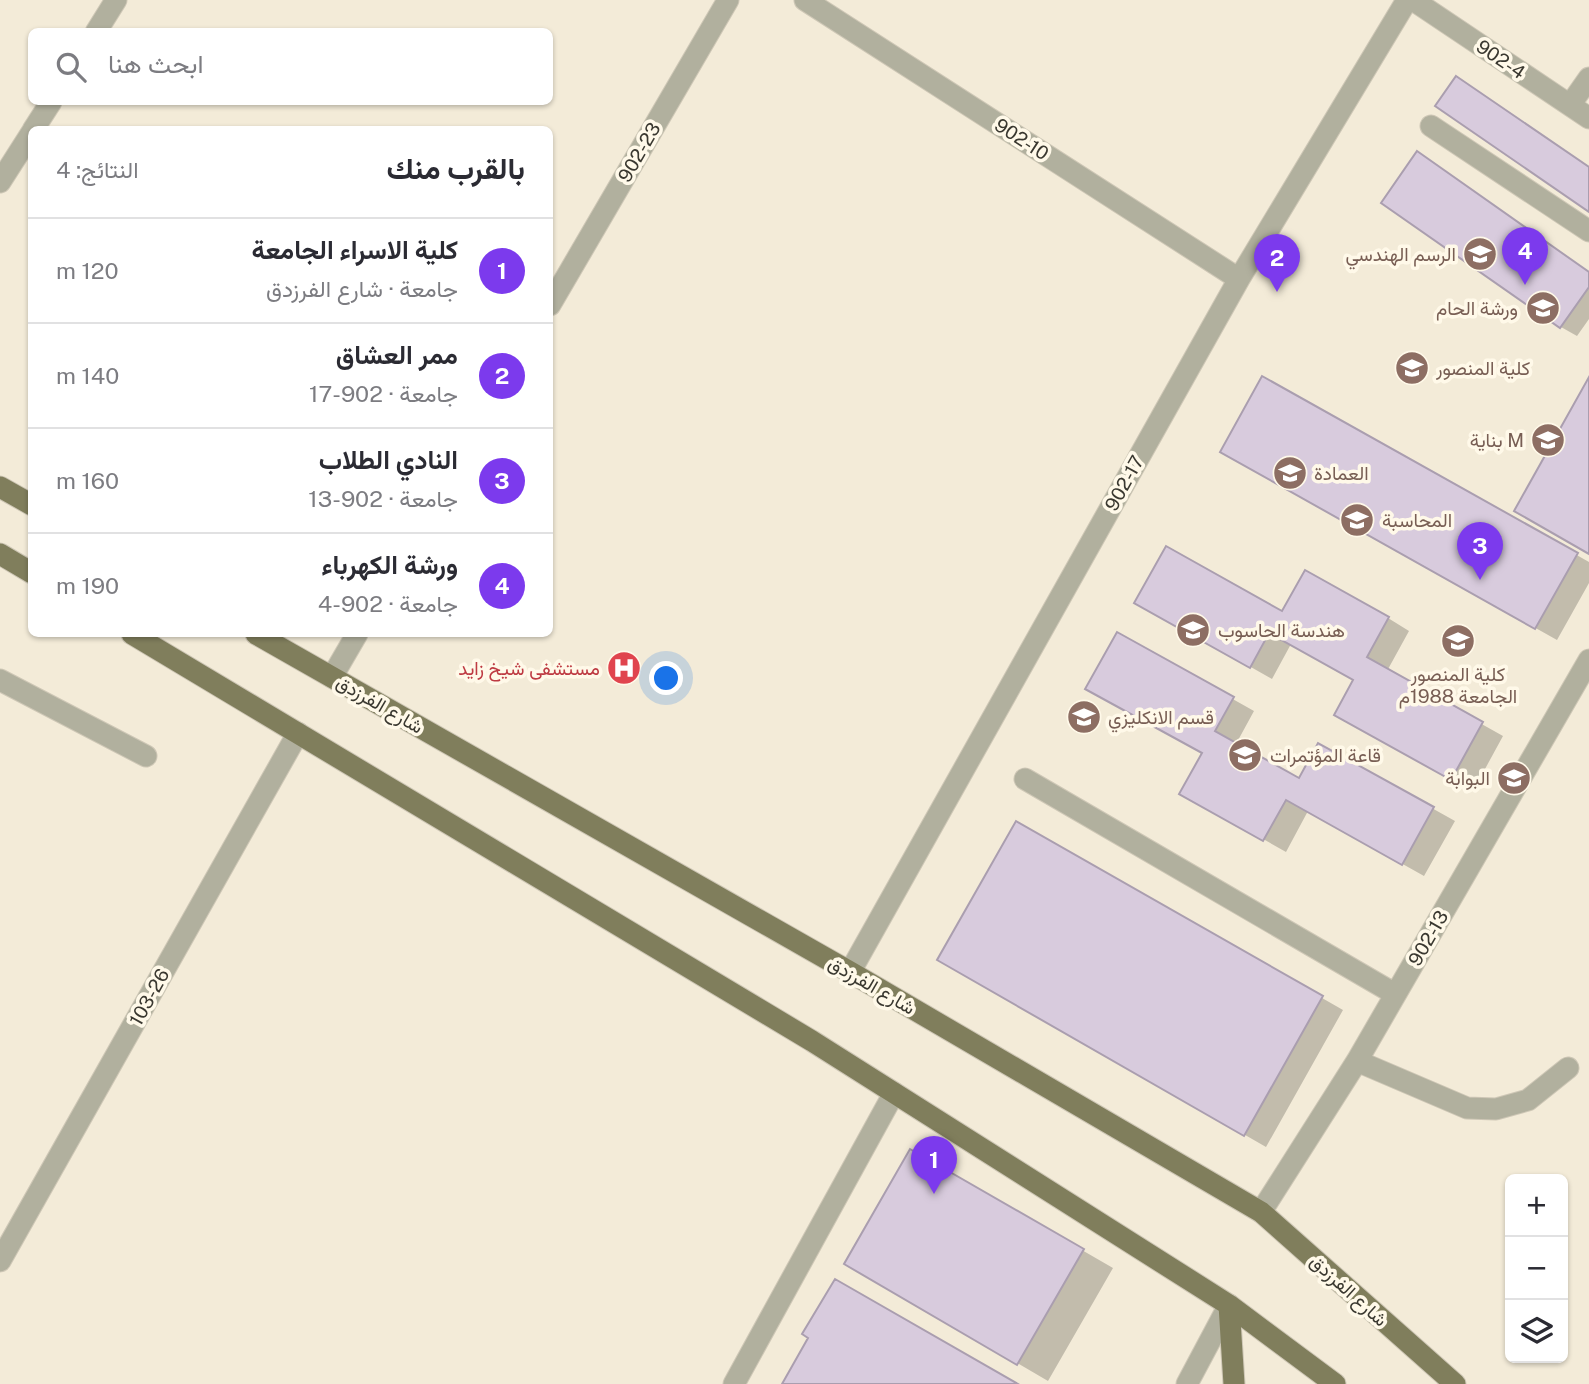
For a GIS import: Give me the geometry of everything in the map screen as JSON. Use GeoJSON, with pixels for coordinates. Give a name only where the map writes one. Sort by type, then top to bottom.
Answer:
{"type":"FeatureCollection","features":[{"type":"Feature","properties":{"kind":"main road"},"geometry":{"type":"LineString","coordinates":[[0,487],[28,503]]}},
{"type":"Feature","properties":{"kind":"main road"},"geometry":{"type":"LineString","coordinates":[[0,554],[28,571]]}},
{"type":"Feature","properties":{"kind":"main road"},"geometry":{"type":"LineString","coordinates":[[137,637],[894,1093],[1229,1305],[1335,1384]]}},
{"type":"Feature","properties":{"kind":"main road","name":"شارع الفرزدق"},"geometry":{"type":"LineString","coordinates":[[261,637],[850,972],[1261,1212],[1455,1384]]}},
{"type":"Feature","properties":{"kind":"main road"},"geometry":{"type":"LineString","coordinates":[[1229,1305],[1234,1384]]}},
{"type":"Feature","properties":{"kind":"street"},"geometry":{"type":"LineString","coordinates":[[98,28],[116,0]]}},
{"type":"Feature","properties":{"kind":"street","name":"902-23"},"geometry":{"type":"LineString","coordinates":[[553,300],[728,0]]}},
{"type":"Feature","properties":{"kind":"street","name":"902-10"},"geometry":{"type":"LineString","coordinates":[[805,0],[1239,279]]}},
{"type":"Feature","properties":{"kind":"street","name":"902-17"},"geometry":{"type":"LineString","coordinates":[[850,972],[1239,279],[1407,0]]}},
{"type":"Feature","properties":{"kind":"street","name":"902-4"},"geometry":{"type":"LineString","coordinates":[[1413,0],[1589,118]]}},
{"type":"Feature","properties":{"kind":"street"},"geometry":{"type":"LineString","coordinates":[[1570,105],[1589,78]]}},
{"type":"Feature","properties":{"kind":"street"},"geometry":{"type":"LineString","coordinates":[[35,126],[49,105]]}},
{"type":"Feature","properties":{"kind":"street"},"geometry":{"type":"LineString","coordinates":[[1431,126],[1589,231]]}},
{"type":"Feature","properties":{"kind":"street"},"geometry":{"type":"LineString","coordinates":[[0,182],[28,137]]}},
{"type":"Feature","properties":{"kind":"street"},"geometry":{"type":"LineString","coordinates":[[332,677],[355,637]]}},
{"type":"Feature","properties":{"kind":"street","name":"902-13"},"geometry":{"type":"LineString","coordinates":[[1261,1212],[1357,1061],[1589,660]]}},
{"type":"Feature","properties":{"kind":"street"},"geometry":{"type":"LineString","coordinates":[[0,680],[146,756]]}},
{"type":"Feature","properties":{"kind":"street","name":"103-26"},"geometry":{"type":"LineString","coordinates":[[0,1261],[298,733]]}},
{"type":"Feature","properties":{"kind":"street"},"geometry":{"type":"LineString","coordinates":[[1025,779],[1395,994]]}},
{"type":"Feature","properties":{"kind":"street"},"geometry":{"type":"LineString","coordinates":[[1357,1061],[1467,1108],[1496,1109],[1528,1100],[1568,1068]]}},
{"type":"Feature","properties":{"kind":"street"},"geometry":{"type":"LineString","coordinates":[[734,1384],[894,1093]]}},
{"type":"Feature","properties":{"kind":"street"},"geometry":{"type":"LineString","coordinates":[[1187,1384],[1229,1305]]}},
{"type":"Feature","properties":{"kind":"building"},"geometry":{"type":"Polygon","coordinates":[[[1456,76],[1589,167],[1589,212],[1435,106],[1456,76]]]}},
{"type":"Feature","properties":{"kind":"building"},"geometry":{"type":"Polygon","coordinates":[[[1417,151],[1589,272],[1589,287],[1560,328],[1381,203],[1417,151]]]}},
{"type":"Feature","properties":{"kind":"building"},"geometry":{"type":"Polygon","coordinates":[[[1262,376],[1578,553],[1535,629],[1220,452],[1262,376]]]}},
{"type":"Feature","properties":{"kind":"building"},"geometry":{"type":"Polygon","coordinates":[[[1589,377],[1589,554],[1514,511],[1589,377]]]}},
{"type":"Feature","properties":{"kind":"building"},"geometry":{"type":"Polygon","coordinates":[[[1166,546],[1282,611],[1305,570],[1389,617],[1367,657],[1483,722],[1451,780],[1334,715],[1353,680],[1269,633],[1250,668],[1134,603],[1166,546]]]}},
{"type":"Feature","properties":{"kind":"building"},"geometry":{"type":"Polygon","coordinates":[[[1117,632],[1234,697],[1215,731],[1299,778],[1318,743],[1434,807],[1402,865],[1286,800],[1263,841],[1179,794],[1202,753],[1085,689],[1117,632]]]}},
{"type":"Feature","properties":{"kind":"building"},"geometry":{"type":"Polygon","coordinates":[[[1016,821],[1323,996],[1244,1136],[937,960],[1016,821]]]}},
{"type":"Feature","properties":{"kind":"building"},"geometry":{"type":"Polygon","coordinates":[[[910,1149],[1084,1249],[1017,1365],[844,1264],[910,1149]]]}},
{"type":"Feature","properties":{"kind":"building"},"geometry":{"type":"Polygon","coordinates":[[[835,1279],[1018,1384],[782,1384],[808,1338],[802,1334],[835,1279]]]}},
{"type":"Feature","properties":{"kind":"place","name":"الرسم الهندسي"},"geometry":{"type":"Point","coordinates":[1480,254]}},
{"type":"Feature","properties":{"kind":"place","name":"ورشة الكهرباء"},"geometry":{"type":"Point","coordinates":[1525,285]}},
{"type":"Feature","properties":{"kind":"place","name":"ممر العشاق"},"geometry":{"type":"Point","coordinates":[1277,292]}},
{"type":"Feature","properties":{"kind":"place","name":"ورشة الحام"},"geometry":{"type":"Point","coordinates":[1543,308]}},
{"type":"Feature","properties":{"kind":"place","name":"كلية المنصور"},"geometry":{"type":"Point","coordinates":[1412,368]}},
{"type":"Feature","properties":{"kind":"place","name":"بناية M"},"geometry":{"type":"Point","coordinates":[1548,440]}},
{"type":"Feature","properties":{"kind":"place","name":"العمادة"},"geometry":{"type":"Point","coordinates":[1290,473]}},
{"type":"Feature","properties":{"kind":"place","name":"المحاسبة"},"geometry":{"type":"Point","coordinates":[1357,520]}},
{"type":"Feature","properties":{"kind":"place","name":"النادي الطلاب"},"geometry":{"type":"Point","coordinates":[1480,580]}},
{"type":"Feature","properties":{"kind":"place","name":"هندسة الحاسوب"},"geometry":{"type":"Point","coordinates":[1193,630]}},
{"type":"Feature","properties":{"kind":"place","name":"كلية المنصور الجامعة 1988م"},"geometry":{"type":"Point","coordinates":[1458,641]}},
{"type":"Feature","properties":{"kind":"place","name":"مستشفى شيخ زايد"},"geometry":{"type":"Point","coordinates":[624,668]}},
{"type":"Feature","properties":{"kind":"place","name":"قسم الانكليزي"},"geometry":{"type":"Point","coordinates":[1084,717]}},
{"type":"Feature","properties":{"kind":"place","name":"قاعة المؤتمرات"},"geometry":{"type":"Point","coordinates":[1245,755]}},
{"type":"Feature","properties":{"kind":"place","name":"البوابة"},"geometry":{"type":"Point","coordinates":[1514,778]}},
{"type":"Feature","properties":{"kind":"place","name":"كلية الاسراء الجامعة"},"geometry":{"type":"Point","coordinates":[934,1194]}}]}
